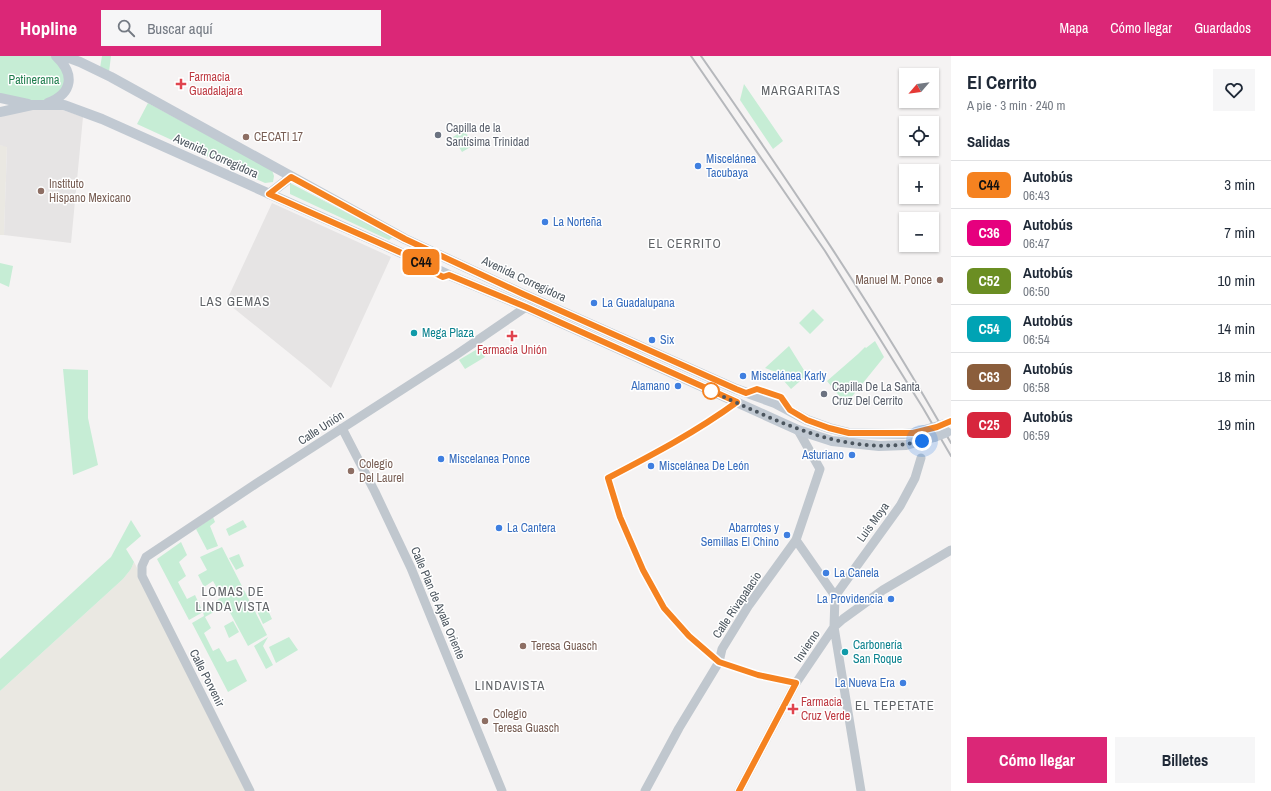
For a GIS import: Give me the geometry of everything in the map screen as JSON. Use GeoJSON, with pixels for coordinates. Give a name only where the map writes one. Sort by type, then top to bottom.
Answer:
{"type":"FeatureCollection","features":[{"type":"Feature","properties":{"kind":"main road"},"geometry":{"type":"LineString","coordinates":[[47,104],[58,99],[67,88],[69,80],[67,71],[62,62],[56,56]]}},
{"type":"Feature","properties":{"kind":"main road","name":"Avenida Corregidora"},"geometry":{"type":"LineString","coordinates":[[64,56],[111,77],[405,239],[523,294],[736,389],[775,403],[807,420],[849,433],[903,434],[927,430],[951,421]]}},
{"type":"Feature","properties":{"kind":"main road"},"geometry":{"type":"LineString","coordinates":[[0,98],[32,105]]}},
{"type":"Feature","properties":{"kind":"main road","name":"Avenida Corregidora"},"geometry":{"type":"LineString","coordinates":[[0,112],[32,105],[64,105],[102,119],[449,275],[526,307],[798,430],[832,441],[879,446],[906,445],[951,431]]}},
{"type":"Feature","properties":{"kind":"main road"},"geometry":{"type":"LineString","coordinates":[[269,194],[291,177]]}},
{"type":"Feature","properties":{"kind":"main road"},"geometry":{"type":"LineString","coordinates":[[767,416],[772,414],[775,409],[775,403]]}},
{"type":"Feature","properties":{"kind":"street","name":"Calle Unión"},"geometry":{"type":"LineString","coordinates":[[142,576],[142,566],[146,557],[257,483],[456,355],[526,307]]}},
{"type":"Feature","properties":{"kind":"street","name":"Calle Plan de Ayala Oriente"},"geometry":{"type":"LineString","coordinates":[[342,428],[375,492],[411,568],[502,791]]}},
{"type":"Feature","properties":{"kind":"street","name":"Calle Rivapalacio"},"geometry":{"type":"LineString","coordinates":[[645,791],[679,728],[719,662],[722,649],[749,605],[796,540],[820,469],[798,430]]}},
{"type":"Feature","properties":{"kind":"street","name":"Luis Moya"},"geometry":{"type":"LineString","coordinates":[[835,596],[900,506],[915,478],[921,458]]}},
{"type":"Feature","properties":{"kind":"street"},"geometry":{"type":"LineString","coordinates":[[796,540],[835,596],[834,627],[861,791]]}},
{"type":"Feature","properties":{"kind":"street","name":"Invierno"},"geometry":{"type":"LineString","coordinates":[[739,791],[796,683],[834,627],[883,590],[951,550]]}},
{"type":"Feature","properties":{"kind":"street","name":"Calle Porvenir"},"geometry":{"type":"LineString","coordinates":[[142,576],[250,791]]}},
{"type":"Feature","properties":{"kind":"shaded area","name":"Instituto Hispano Mexicano"},"geometry":{"type":"Polygon","coordinates":[[[46,108],[63,110],[83,117],[71,243],[4,235],[7,147],[0,145],[0,117],[24,110],[46,108]]]}},
{"type":"Feature","properties":{"kind":"shaded area"},"geometry":{"type":"Polygon","coordinates":[[[0,145],[7,146],[4,235],[0,235],[0,145]]]}},
{"type":"Feature","properties":{"kind":"shaded area"},"geometry":{"type":"Polygon","coordinates":[[[272,203],[391,257],[331,388],[226,302],[272,203]]]}},
{"type":"Feature","properties":{"kind":"shaded area"},"geometry":{"type":"Polygon","coordinates":[[[134,562],[250,791],[0,791],[0,691],[123,579],[131,569],[134,562]]]}},
{"type":"Feature","properties":{"kind":"green space","name":"Patinerama"},"geometry":{"type":"Polygon","coordinates":[[[0,56],[56,56],[69,80],[47,104],[0,98],[0,56]]]}},
{"type":"Feature","properties":{"kind":"green space"},"geometry":{"type":"Polygon","coordinates":[[[102,56],[111,56],[109,72],[100,68],[102,56]]]}},
{"type":"Feature","properties":{"kind":"green space"},"geometry":{"type":"Polygon","coordinates":[[[744,84],[783,141],[773,149],[740,100],[744,84]]]}},
{"type":"Feature","properties":{"kind":"green space"},"geometry":{"type":"Polygon","coordinates":[[[148,103],[272,170],[274,176],[273,182],[265,183],[137,124],[148,103]]]}},
{"type":"Feature","properties":{"kind":"green space"},"geometry":{"type":"Polygon","coordinates":[[[464,130],[474,145],[462,152],[453,137],[464,130]]]}},
{"type":"Feature","properties":{"kind":"green space"},"geometry":{"type":"Polygon","coordinates":[[[290,183],[393,237],[389,240],[290,194],[290,183]]]}},
{"type":"Feature","properties":{"kind":"green space"},"geometry":{"type":"Polygon","coordinates":[[[0,263],[13,266],[9,287],[0,283],[0,263]]]}},
{"type":"Feature","properties":{"kind":"green space"},"geometry":{"type":"Polygon","coordinates":[[[813,309],[824,320],[810,334],[799,323],[813,309]]]}},
{"type":"Feature","properties":{"kind":"green space"},"geometry":{"type":"Polygon","coordinates":[[[875,341],[884,357],[846,404],[827,381],[865,347],[866,348],[875,341]]]}},
{"type":"Feature","properties":{"kind":"green space"},"geometry":{"type":"Polygon","coordinates":[[[789,346],[807,375],[791,389],[776,372],[765,368],[789,346]]]}},
{"type":"Feature","properties":{"kind":"green space"},"geometry":{"type":"Polygon","coordinates":[[[479,348],[485,357],[465,369],[459,360],[479,348]]]}},
{"type":"Feature","properties":{"kind":"green space"},"geometry":{"type":"Polygon","coordinates":[[[63,369],[88,370],[88,418],[98,465],[73,475],[63,369]]]}},
{"type":"Feature","properties":{"kind":"green space"},"geometry":{"type":"Polygon","coordinates":[[[213,517],[215,522],[210,526],[218,546],[207,550],[196,529],[213,517]]]}},
{"type":"Feature","properties":{"kind":"green space"},"geometry":{"type":"Polygon","coordinates":[[[131,520],[141,536],[126,549],[134,562],[131,569],[123,579],[0,691],[0,659],[111,557],[131,520]]]}},
{"type":"Feature","properties":{"kind":"green space"},"geometry":{"type":"Polygon","coordinates":[[[243,520],[247,527],[229,536],[226,529],[243,520]]]}},
{"type":"Feature","properties":{"kind":"green space"},"geometry":{"type":"Polygon","coordinates":[[[181,542],[187,555],[179,562],[186,576],[178,582],[187,599],[195,595],[202,610],[222,597],[213,581],[204,587],[198,575],[207,570],[200,557],[222,547],[267,635],[248,646],[226,605],[205,617],[211,628],[204,633],[213,651],[219,648],[227,662],[236,659],[247,681],[228,692],[192,623],[204,616],[203,612],[189,620],[157,559],[181,542]]]}},
{"type":"Feature","properties":{"kind":"green space"},"geometry":{"type":"Polygon","coordinates":[[[239,554],[244,566],[236,570],[229,558],[239,554]]]}},
{"type":"Feature","properties":{"kind":"green space"},"geometry":{"type":"Polygon","coordinates":[[[266,606],[272,619],[263,624],[257,611],[266,606]]]}},
{"type":"Feature","properties":{"kind":"green space"},"geometry":{"type":"Polygon","coordinates":[[[233,621],[239,632],[229,638],[224,626],[233,621]]]}},
{"type":"Feature","properties":{"kind":"green space"},"geometry":{"type":"Polygon","coordinates":[[[268,637],[263,646],[273,665],[266,669],[254,646],[268,637]]]}},
{"type":"Feature","properties":{"kind":"green space"},"geometry":{"type":"Polygon","coordinates":[[[289,637],[298,650],[276,663],[269,647],[289,637]]]}},
{"type":"Feature","properties":{"kind":"railway"},"geometry":{"type":"LineString","coordinates":[[691,56],[825,251],[923,408],[951,456]]}},
{"type":"Feature","properties":{"kind":"railway"},"geometry":{"type":"LineString","coordinates":[[701,56],[831,247],[893,344],[951,443]]}},
{"type":"Feature","properties":{"kind":"bus line","name":"C44"},"geometry":{"type":"LineString","coordinates":[[739,791],[796,683],[758,675],[719,662],[689,636],[664,608],[643,570],[620,517],[608,478],[681,439],[711,421],[737,402],[596,340],[526,307],[449,275],[443,277],[427,269],[424,264],[413,258],[269,194],[291,177],[405,239],[523,294],[736,389],[746,393],[757,389],[781,397],[790,410],[807,420],[829,428],[849,433],[903,434],[927,430],[951,421]]}},
{"type":"Feature","properties":{"kind":"place","name":"Farmacia Guadalajara"},"geometry":{"type":"Point","coordinates":[181,84]}},
{"type":"Feature","properties":{"kind":"place","name":"Capilla de la Santísima Trinidad"},"geometry":{"type":"Point","coordinates":[438,135]}},
{"type":"Feature","properties":{"kind":"place","name":"CECATI 17"},"geometry":{"type":"Point","coordinates":[246,137]}},
{"type":"Feature","properties":{"kind":"place","name":"Miscelánea Tacubaya"},"geometry":{"type":"Point","coordinates":[698,166]}},
{"type":"Feature","properties":{"kind":"place","name":"Instituto Hispano Mexicano"},"geometry":{"type":"Point","coordinates":[41,191]}},
{"type":"Feature","properties":{"kind":"place","name":"La Norteña"},"geometry":{"type":"Point","coordinates":[545,222]}},
{"type":"Feature","properties":{"kind":"place","name":"Manuel M. Ponce"},"geometry":{"type":"Point","coordinates":[940,280]}},
{"type":"Feature","properties":{"kind":"place","name":"La Guadalupana"},"geometry":{"type":"Point","coordinates":[594,303]}},
{"type":"Feature","properties":{"kind":"place","name":"Mega Plaza"},"geometry":{"type":"Point","coordinates":[414,333]}},
{"type":"Feature","properties":{"kind":"place","name":"Farmacia Unión"},"geometry":{"type":"Point","coordinates":[512,336]}},
{"type":"Feature","properties":{"kind":"place","name":"Six"},"geometry":{"type":"Point","coordinates":[652,340]}},
{"type":"Feature","properties":{"kind":"place","name":"Miscelánea Karly"},"geometry":{"type":"Point","coordinates":[743,376]}},
{"type":"Feature","properties":{"kind":"place","name":"Alamano"},"geometry":{"type":"Point","coordinates":[678,386]}},
{"type":"Feature","properties":{"kind":"place","name":"Capilla De La Santa Cruz Del Cerrito"},"geometry":{"type":"Point","coordinates":[824,394]}},
{"type":"Feature","properties":{"kind":"place","name":"Asturiano"},"geometry":{"type":"Point","coordinates":[852,455]}},
{"type":"Feature","properties":{"kind":"place","name":"Miscelanea Ponce"},"geometry":{"type":"Point","coordinates":[441,459]}},
{"type":"Feature","properties":{"kind":"place","name":"Miscelánea De León"},"geometry":{"type":"Point","coordinates":[651,466]}},
{"type":"Feature","properties":{"kind":"place","name":"Colegio Del Laurel"},"geometry":{"type":"Point","coordinates":[351,471]}},
{"type":"Feature","properties":{"kind":"place","name":"La Cantera"},"geometry":{"type":"Point","coordinates":[499,528]}},
{"type":"Feature","properties":{"kind":"place","name":"Abarrotes y Semillas El Chino"},"geometry":{"type":"Point","coordinates":[787,535]}},
{"type":"Feature","properties":{"kind":"place","name":"La Canela"},"geometry":{"type":"Point","coordinates":[826,573]}},
{"type":"Feature","properties":{"kind":"place","name":"La Providencia"},"geometry":{"type":"Point","coordinates":[891,599]}},
{"type":"Feature","properties":{"kind":"place","name":"Teresa Guasch"},"geometry":{"type":"Point","coordinates":[523,646]}},
{"type":"Feature","properties":{"kind":"place","name":"Carbonería San Roque"},"geometry":{"type":"Point","coordinates":[845,652]}},
{"type":"Feature","properties":{"kind":"place","name":"La Nueva Era"},"geometry":{"type":"Point","coordinates":[903,683]}},
{"type":"Feature","properties":{"kind":"place","name":"Farmacia Cruz Verde"},"geometry":{"type":"Point","coordinates":[793,709]}},
{"type":"Feature","properties":{"kind":"place","name":"Colegio Teresa Guasch"},"geometry":{"type":"Point","coordinates":[485,721]}},
{"type":"Feature","properties":{"kind":"district","name":"MARGARITAS"},"geometry":{"type":"Point","coordinates":[801,90]}},
{"type":"Feature","properties":{"kind":"district","name":"EL CERRITO"},"geometry":{"type":"Point","coordinates":[685,243]}},
{"type":"Feature","properties":{"kind":"district","name":"LAS GEMAS"},"geometry":{"type":"Point","coordinates":[235,301]}},
{"type":"Feature","properties":{"kind":"district","name":"LOMAS DE LINDA VISTA"},"geometry":{"type":"Point","coordinates":[233,598]}},
{"type":"Feature","properties":{"kind":"district","name":"LINDAVISTA"},"geometry":{"type":"Point","coordinates":[510,685]}},
{"type":"Feature","properties":{"kind":"district","name":"EL TEPETATE"},"geometry":{"type":"Point","coordinates":[895,705]}},
{"type":"Feature","properties":{"kind":"route"},"geometry":{"type":"LineString","coordinates":[[711,391],[798,430],[832,441],[879,446],[906,445],[922,441]]}}]}
